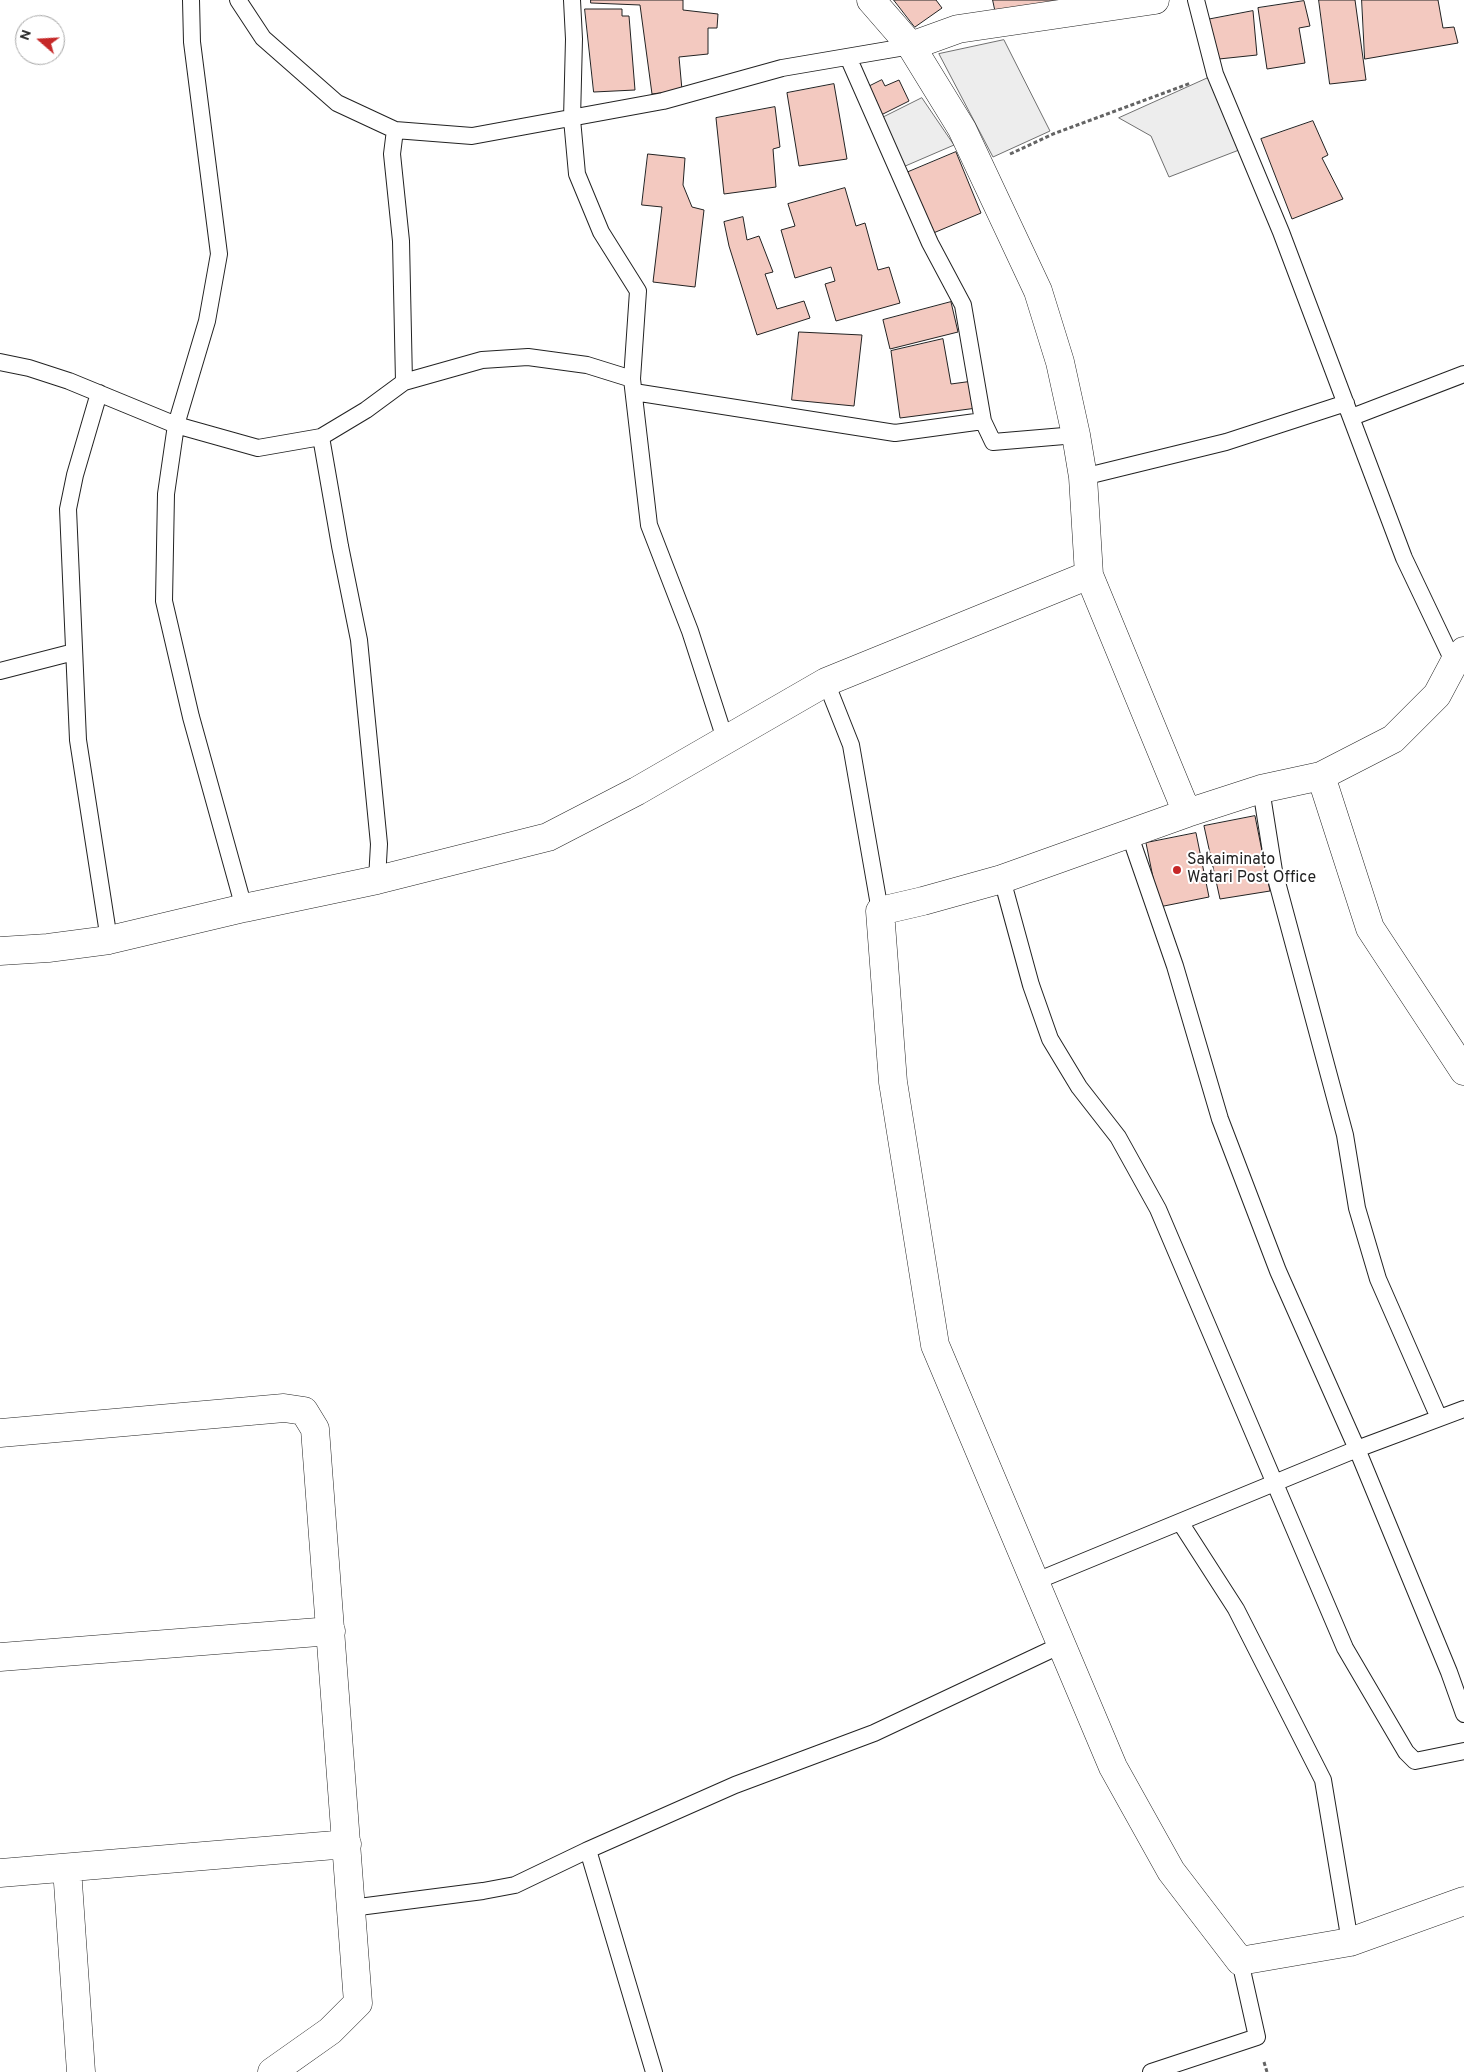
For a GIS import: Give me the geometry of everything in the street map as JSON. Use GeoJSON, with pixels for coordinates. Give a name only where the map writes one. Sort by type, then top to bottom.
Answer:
{"type":"FeatureCollection","features":[{"type":"Feature","properties":{"kind":"street"},"geometry":{"type":"LineString","coordinates":[[871,0],[911,46],[962,129],[1038,291],[1060,362],[1076,435],[1083,477],[1089,575],[1187,813]]}},
{"type":"Feature","properties":{"kind":"street"},"geometry":{"type":"LineString","coordinates":[[911,46],[958,29],[1124,2],[1155,0]]}},
{"type":"Feature","properties":{"kind":"street"},"geometry":{"type":"LineString","coordinates":[[0,951],[48,948],[109,940],[244,908],[377,880],[548,837],[637,790],[826,682],[1089,575]]}},
{"type":"Feature","properties":{"kind":"street"},"geometry":{"type":"LineString","coordinates":[[1459,657],[1437,695],[1393,738],[1321,776],[1261,789],[1187,813],[1002,880],[923,902],[880,911],[893,1082],[934,1345],[1114,1766],[1171,1872],[1240,1960],[1350,1942],[1464,1901]]}},
{"type":"Feature","properties":{"kind":"street"},"geometry":{"type":"LineString","coordinates":[[1321,776],[1370,928],[1464,1071]]}},
{"type":"Feature","properties":{"kind":"street"},"geometry":{"type":"LineString","coordinates":[[0,1433],[284,1408],[304,1411],[315,1429],[358,2003],[330,2032],[272,2072]]}},
{"type":"Feature","properties":{"kind":"street"},"geometry":{"type":"LineString","coordinates":[[0,1656],[331,1631]]}},
{"type":"Feature","properties":{"kind":"street"},"geometry":{"type":"LineString","coordinates":[[0,1873],[347,1844]]}},
{"type":"Feature","properties":{"kind":"street"},"geometry":{"type":"LineString","coordinates":[[66,1868],[81,2072]]}},
{"type":"Feature","properties":{"kind":"lane"},"geometry":{"type":"LineString","coordinates":[[191,0],[192,42],[219,254],[207,322],[176,426],[166,494],[164,601],[191,717],[244,908]]}},
{"type":"Feature","properties":{"kind":"lane"},"geometry":{"type":"LineString","coordinates":[[238,0],[263,38],[337,103],[395,130],[472,136],[663,101],[782,68],[911,46]]}},
{"type":"Feature","properties":{"kind":"lane"},"geometry":{"type":"LineString","coordinates":[[572,0],[574,39],[572,119],[577,174],[601,232],[638,291],[633,385],[648,525],[690,631],[725,740]]}},
{"type":"Feature","properties":{"kind":"lane"},"geometry":{"type":"LineString","coordinates":[[1196,0],[1215,74],[1281,232],[1404,558],[1459,657]]}},
{"type":"Feature","properties":{"kind":"lane"},"geometry":{"type":"LineString","coordinates":[[848,57],[930,243],[964,305],[983,421],[993,442],[1076,435]]}},
{"type":"Feature","properties":{"kind":"lane"},"geometry":{"type":"LineString","coordinates":[[395,130],[392,154],[401,240],[404,382]]}},
{"type":"Feature","properties":{"kind":"lane"},"geometry":{"type":"LineString","coordinates":[[0,362],[29,368],[69,381],[176,426],[258,448],[321,437],[366,410],[404,382],[482,360],[528,357],[587,365],[633,385],[895,434],[983,421]]}},
{"type":"Feature","properties":{"kind":"lane"},"geometry":{"type":"LineString","coordinates":[[1083,477],[1349,410],[1464,374]]}},
{"type":"Feature","properties":{"kind":"lane"},"geometry":{"type":"LineString","coordinates":[[99,393],[75,475],[68,509],[78,740],[109,940]]}},
{"type":"Feature","properties":{"kind":"lane"},"geometry":{"type":"LineString","coordinates":[[321,437],[359,640],[379,844],[377,880]]}},
{"type":"Feature","properties":{"kind":"lane"},"geometry":{"type":"LineString","coordinates":[[0,670],[74,652]]}},
{"type":"Feature","properties":{"kind":"lane"},"geometry":{"type":"LineString","coordinates":[[826,682],[852,745],[880,911]]}},
{"type":"Feature","properties":{"kind":"lane"},"geometry":{"type":"LineString","coordinates":[[1261,789],[1274,871],[1345,1135],[1357,1208],[1378,1279],[1440,1418]]}},
{"type":"Feature","properties":{"kind":"lane"},"geometry":{"type":"LineString","coordinates":[[1129,833],[1175,966],[1220,1119],[1278,1271],[1357,1449],[1464,1714]]}},
{"type":"Feature","properties":{"kind":"lane"},"geometry":{"type":"LineString","coordinates":[[1002,880],[1031,985],[1050,1040],[1079,1087],[1118,1137],[1158,1209],[1344,1648],[1406,1752],[1415,1761],[1464,1750]]}},
{"type":"Feature","properties":{"kind":"lane"},"geometry":{"type":"LineString","coordinates":[[1034,1582],[1357,1449],[1464,1409]]}},
{"type":"Feature","properties":{"kind":"lane"},"geometry":{"type":"LineString","coordinates":[[1180,1522],[1236,1609],[1323,1780],[1350,1942]]}},
{"type":"Feature","properties":{"kind":"lane"},"geometry":{"type":"LineString","coordinates":[[351,1908],[515,1885],[588,1850],[735,1785],[874,1733],[1061,1645]]}},
{"type":"Feature","properties":{"kind":"lane"},"geometry":{"type":"LineString","coordinates":[[588,1850],[654,2072]]}},
{"type":"Feature","properties":{"kind":"lane"},"geometry":{"type":"LineString","coordinates":[[1152,2072],[1257,2037],[1240,1960]]}},
{"type":"Feature","properties":{"kind":"path"},"geometry":{"type":"LineString","coordinates":[[980,167],[1053,134],[1215,74]]}},
{"type":"Feature","properties":{"kind":"shaded area"},"geometry":{"type":"Polygon","coordinates":[[[1004,40],[1050,131],[993,157],[939,54],[1004,40]]]}},
{"type":"Feature","properties":{"kind":"shaded area"},"geometry":{"type":"Polygon","coordinates":[[[1208,78],[1239,150],[1169,177],[1151,136],[1119,118],[1208,78]]]}},
{"type":"Feature","properties":{"kind":"shaded area"},"geometry":{"type":"Polygon","coordinates":[[[922,98],[954,145],[903,167],[880,119],[922,98]]]}},
{"type":"Feature","properties":{"kind":"building"},"geometry":{"type":"Polygon","coordinates":[[[591,0],[683,0],[683,10],[718,14],[717,28],[708,28],[708,54],[679,57],[682,90],[652,94],[640,5],[591,3],[591,0]]]}},
{"type":"Feature","properties":{"kind":"building"},"geometry":{"type":"Polygon","coordinates":[[[894,0],[936,0],[942,8],[915,27],[894,0]]]}},
{"type":"Feature","properties":{"kind":"building"},"geometry":{"type":"Polygon","coordinates":[[[993,0],[1080,0],[996,14],[993,0]]]}},
{"type":"Feature","properties":{"kind":"building"},"geometry":{"type":"Polygon","coordinates":[[[1319,0],[1355,0],[1366,80],[1330,84],[1319,0]]]}},
{"type":"Feature","properties":{"kind":"building"},"geometry":{"type":"Polygon","coordinates":[[[1362,0],[1438,0],[1443,28],[1454,27],[1458,43],[1365,59],[1362,0]]]}},
{"type":"Feature","properties":{"kind":"building"},"geometry":{"type":"Polygon","coordinates":[[[1304,1],[1310,26],[1299,28],[1305,63],[1267,69],[1258,8],[1304,1]]]}},
{"type":"Feature","properties":{"kind":"building"},"geometry":{"type":"Polygon","coordinates":[[[585,9],[622,9],[622,16],[629,16],[635,90],[594,92],[585,9]]]}},
{"type":"Feature","properties":{"kind":"building"},"geometry":{"type":"Polygon","coordinates":[[[1253,11],[1257,55],[1219,59],[1206,20],[1253,11]]]}},
{"type":"Feature","properties":{"kind":"building"},"geometry":{"type":"Polygon","coordinates":[[[882,80],[885,86],[899,80],[909,101],[877,117],[866,88],[882,80]]]}},
{"type":"Feature","properties":{"kind":"building"},"geometry":{"type":"Polygon","coordinates":[[[834,84],[847,159],[799,166],[787,93],[834,84]]]}},
{"type":"Feature","properties":{"kind":"building"},"geometry":{"type":"Polygon","coordinates":[[[775,107],[780,147],[773,149],[776,187],[724,194],[716,118],[775,107]]]}},
{"type":"Feature","properties":{"kind":"building"},"geometry":{"type":"Polygon","coordinates":[[[1313,121],[1328,155],[1322,158],[1343,199],[1292,219],[1261,139],[1313,121]]]}},
{"type":"Feature","properties":{"kind":"building"},"geometry":{"type":"Polygon","coordinates":[[[956,152],[981,213],[931,234],[906,173],[956,152]]]}},
{"type":"Feature","properties":{"kind":"building"},"geometry":{"type":"Polygon","coordinates":[[[648,154],[685,158],[683,185],[692,207],[704,210],[695,287],[653,282],[662,207],[642,205],[648,154]]]}},
{"type":"Feature","properties":{"kind":"building"},"geometry":{"type":"Polygon","coordinates":[[[845,188],[856,226],[865,223],[878,270],[889,267],[900,303],[836,321],[825,284],[835,281],[831,267],[795,278],[781,230],[795,226],[788,204],[845,188]]]}},
{"type":"Feature","properties":{"kind":"building"},"geometry":{"type":"Polygon","coordinates":[[[743,217],[747,240],[759,236],[773,272],[765,274],[777,309],[804,301],[810,318],[757,335],[729,246],[724,222],[743,217]]]}},
{"type":"Feature","properties":{"kind":"building"},"geometry":{"type":"Polygon","coordinates":[[[951,302],[958,332],[890,349],[883,320],[951,302]]]}},
{"type":"Feature","properties":{"kind":"building"},"geometry":{"type":"Polygon","coordinates":[[[799,332],[862,335],[854,406],[792,400],[799,332]]]}},
{"type":"Feature","properties":{"kind":"building"},"geometry":{"type":"Polygon","coordinates":[[[943,339],[951,384],[973,381],[977,408],[900,418],[891,351],[943,339]]]}},
{"type":"Feature","properties":{"kind":"building"},"geometry":{"type":"Polygon","coordinates":[[[1255,816],[1270,891],[1220,899],[1204,826],[1255,816]]]}},
{"type":"Feature","properties":{"kind":"building"},"geometry":{"type":"Polygon","coordinates":[[[1196,833],[1209,897],[1159,907],[1146,843],[1196,833]]]}},
{"type":"Feature","properties":{"kind":"place","name":"Sakaiminato Watari Post Office"},"geometry":{"type":"Point","coordinates":[1177,870]}}]}
